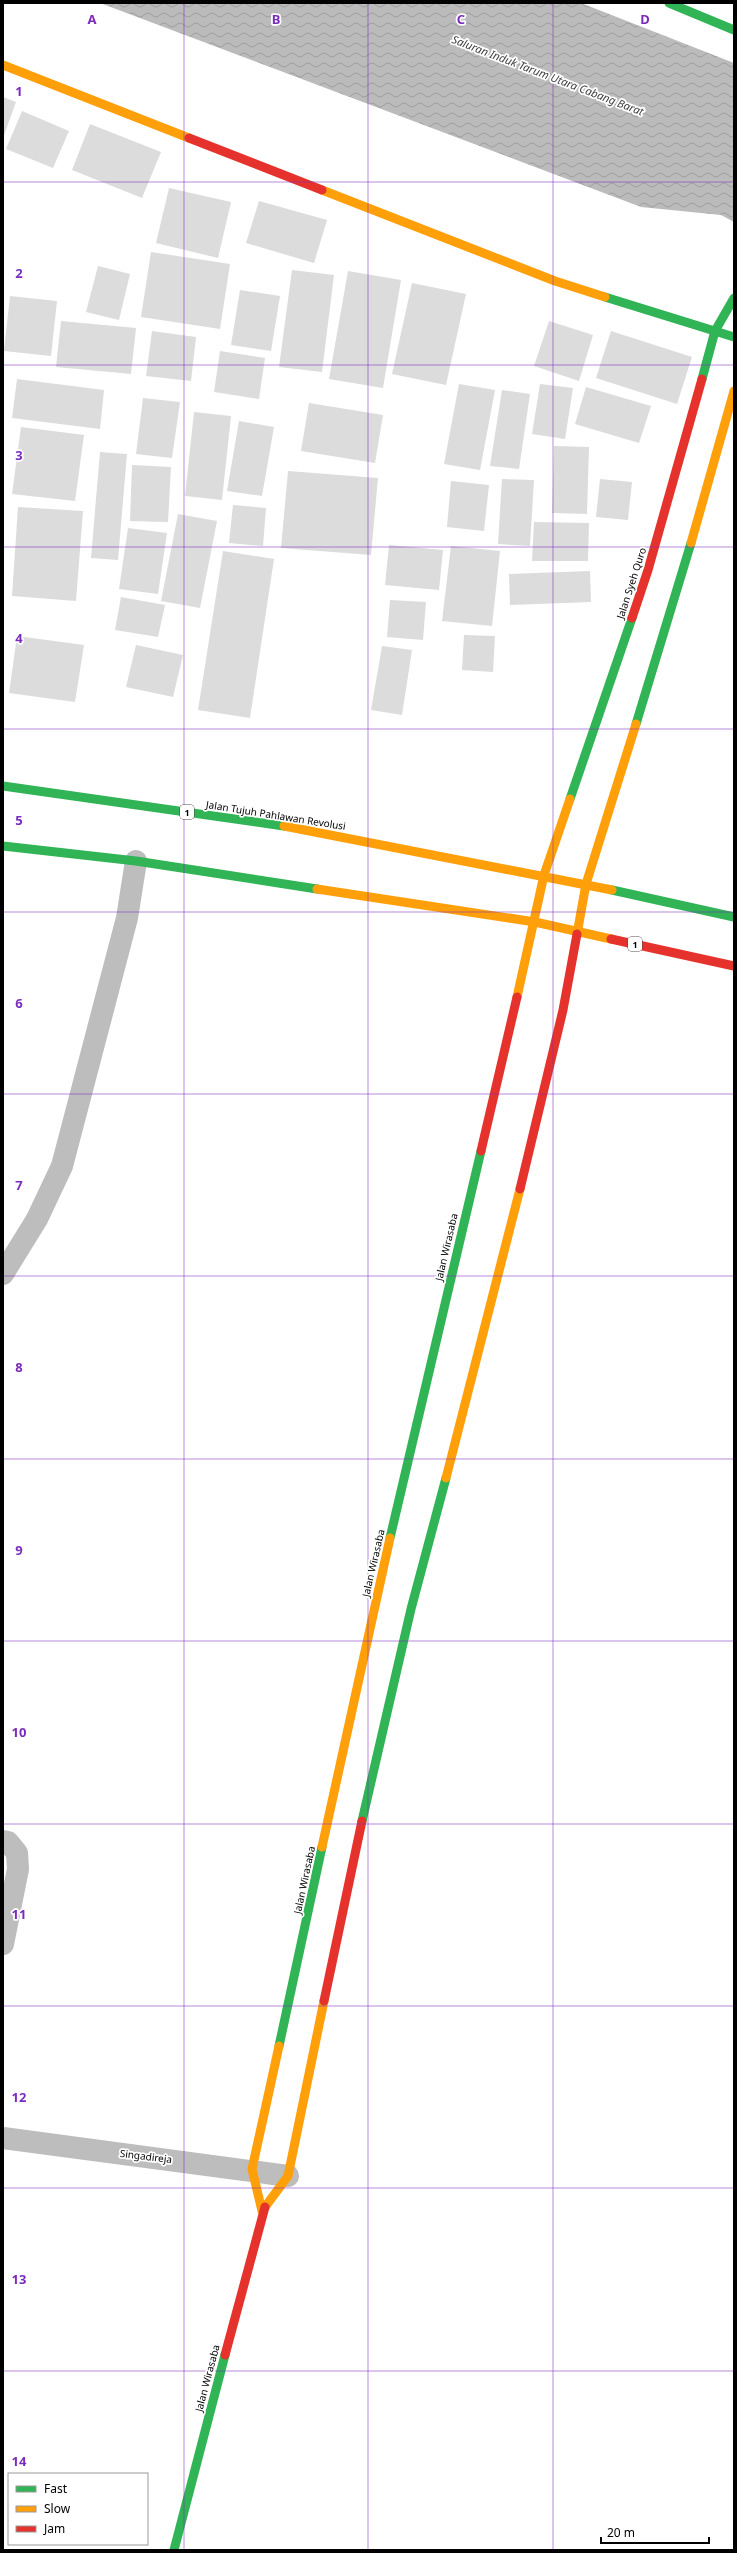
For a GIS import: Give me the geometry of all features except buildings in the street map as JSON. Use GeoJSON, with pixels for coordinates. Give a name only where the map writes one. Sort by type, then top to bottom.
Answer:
{"type":"FeatureCollection","features":[{"type":"Feature","properties":{"kind":"main road"},"geometry":{"type":"LineString","coordinates":[[669,3],[734,30]]}},
{"type":"Feature","properties":{"kind":"main road"},"geometry":{"type":"LineString","coordinates":[[3,65],[555,281],[734,337]]}},
{"type":"Feature","properties":{"kind":"main road","name":"Jalan Syeh Quro"},"geometry":{"type":"LineString","coordinates":[[535,922],[544,874],[648,570],[715,331],[734,298]]}},
{"type":"Feature","properties":{"kind":"main road"},"geometry":{"type":"LineString","coordinates":[[586,884],[678,591],[734,391]]}},
{"type":"Feature","properties":{"kind":"main road","name":"Jalan Tujuh Pahlawan Revolusi"},"geometry":{"type":"LineString","coordinates":[[3,786],[302,828],[544,874]]}},
{"type":"Feature","properties":{"kind":"main road","name":"1"},"geometry":{"type":"LineString","coordinates":[[3,846],[32,851],[136,861],[535,922],[734,966]]}},
{"type":"Feature","properties":{"kind":"main road","name":"1"},"geometry":{"type":"LineString","coordinates":[[544,874],[734,917]]}},
{"type":"Feature","properties":{"kind":"main road","name":"Jalan Wirasaba"},"geometry":{"type":"LineString","coordinates":[[174,2550],[262,2211],[288,2176],[353,1865],[406,1632],[498,1281],[563,1010],[576,932],[586,884]]}},
{"type":"Feature","properties":{"kind":"main road","name":"Jalan Wirasaba"},"geometry":{"type":"LineString","coordinates":[[262,2211],[252,2169],[375,1604],[535,922]]}},
{"type":"Feature","properties":{"kind":"street"},"geometry":{"type":"LineString","coordinates":[[3,1274],[37,1219],[62,1166],[127,918],[136,861]]}},
{"type":"Feature","properties":{"kind":"street"},"geometry":{"type":"LineString","coordinates":[[3,1841],[8,1842],[17,1853],[18,1869],[3,1944]]}},
{"type":"Feature","properties":{"kind":"street","name":"Singadireja"},"geometry":{"type":"LineString","coordinates":[[3,2138],[252,2169],[288,2176]]}},
{"type":"Feature","properties":{"kind":"water","name":"Saluran Induk Tarum Utara Cabang Barat"},"geometry":{"type":"Polygon","coordinates":[[[100,3],[581,3],[734,63],[734,222],[721,215],[641,207],[100,3]]]}},
{"type":"Feature","properties":{"kind":"traffic: fast"},"geometry":{"type":"LineString","coordinates":[[669,3],[734,30]]}},
{"type":"Feature","properties":{"kind":"traffic: fast"},"geometry":{"type":"LineString","coordinates":[[605,297],[734,337]]}},
{"type":"Feature","properties":{"kind":"traffic: fast"},"geometry":{"type":"LineString","coordinates":[[702,379],[715,331],[734,298]]}},
{"type":"Feature","properties":{"kind":"traffic: fast"},"geometry":{"type":"LineString","coordinates":[[636,724],[691,543]]}},
{"type":"Feature","properties":{"kind":"traffic: fast"},"geometry":{"type":"LineString","coordinates":[[570,799],[632,618]]}},
{"type":"Feature","properties":{"kind":"traffic: fast"},"geometry":{"type":"LineString","coordinates":[[3,786],[284,826]]}},
{"type":"Feature","properties":{"kind":"traffic: fast"},"geometry":{"type":"LineString","coordinates":[[3,846],[136,861],[317,889]]}},
{"type":"Feature","properties":{"kind":"traffic: fast"},"geometry":{"type":"LineString","coordinates":[[612,890],[734,917]]}},
{"type":"Feature","properties":{"kind":"traffic: fast"},"geometry":{"type":"LineString","coordinates":[[390,1538],[481,1151]]}},
{"type":"Feature","properties":{"kind":"traffic: fast"},"geometry":{"type":"LineString","coordinates":[[362,1821],[411,1609],[446,1478]]}},
{"type":"Feature","properties":{"kind":"traffic: fast"},"geometry":{"type":"LineString","coordinates":[[279,2046],[322,1847]]}},
{"type":"Feature","properties":{"kind":"traffic: fast"},"geometry":{"type":"LineString","coordinates":[[174,2550],[225,2355]]}},
{"type":"Feature","properties":{"kind":"traffic: slow"},"geometry":{"type":"LineString","coordinates":[[3,65],[189,138]]}},
{"type":"Feature","properties":{"kind":"traffic: slow"},"geometry":{"type":"LineString","coordinates":[[322,190],[555,281],[605,297]]}},
{"type":"Feature","properties":{"kind":"traffic: slow"},"geometry":{"type":"LineString","coordinates":[[691,543],[734,391]]}},
{"type":"Feature","properties":{"kind":"traffic: slow"},"geometry":{"type":"LineString","coordinates":[[577,934],[586,884],[636,724]]}},
{"type":"Feature","properties":{"kind":"traffic: slow"},"geometry":{"type":"LineString","coordinates":[[517,997],[544,875],[570,799]]}},
{"type":"Feature","properties":{"kind":"traffic: slow"},"geometry":{"type":"LineString","coordinates":[[284,826],[612,890]]}},
{"type":"Feature","properties":{"kind":"traffic: slow"},"geometry":{"type":"LineString","coordinates":[[317,889],[535,922],[611,939]]}},
{"type":"Feature","properties":{"kind":"traffic: slow"},"geometry":{"type":"LineString","coordinates":[[446,1478],[520,1189]]}},
{"type":"Feature","properties":{"kind":"traffic: slow"},"geometry":{"type":"LineString","coordinates":[[322,1847],[390,1538]]}},
{"type":"Feature","properties":{"kind":"traffic: slow"},"geometry":{"type":"LineString","coordinates":[[265,2207],[288,2176],[324,2001]]}},
{"type":"Feature","properties":{"kind":"traffic: slow"},"geometry":{"type":"LineString","coordinates":[[262,2211],[252,2169],[279,2046]]}},
{"type":"Feature","properties":{"kind":"traffic: jam"},"geometry":{"type":"LineString","coordinates":[[189,138],[322,190]]}},
{"type":"Feature","properties":{"kind":"traffic: jam"},"geometry":{"type":"LineString","coordinates":[[632,618],[648,570],[702,379]]}},
{"type":"Feature","properties":{"kind":"traffic: jam"},"geometry":{"type":"LineString","coordinates":[[520,1189],[563,1010],[577,934]]}},
{"type":"Feature","properties":{"kind":"traffic: jam"},"geometry":{"type":"LineString","coordinates":[[611,939],[734,966]]}},
{"type":"Feature","properties":{"kind":"traffic: jam"},"geometry":{"type":"LineString","coordinates":[[481,1151],[517,997]]}},
{"type":"Feature","properties":{"kind":"traffic: jam"},"geometry":{"type":"LineString","coordinates":[[324,2001],[362,1821]]}},
{"type":"Feature","properties":{"kind":"traffic: jam"},"geometry":{"type":"LineString","coordinates":[[225,2355],[265,2207]]}}]}
